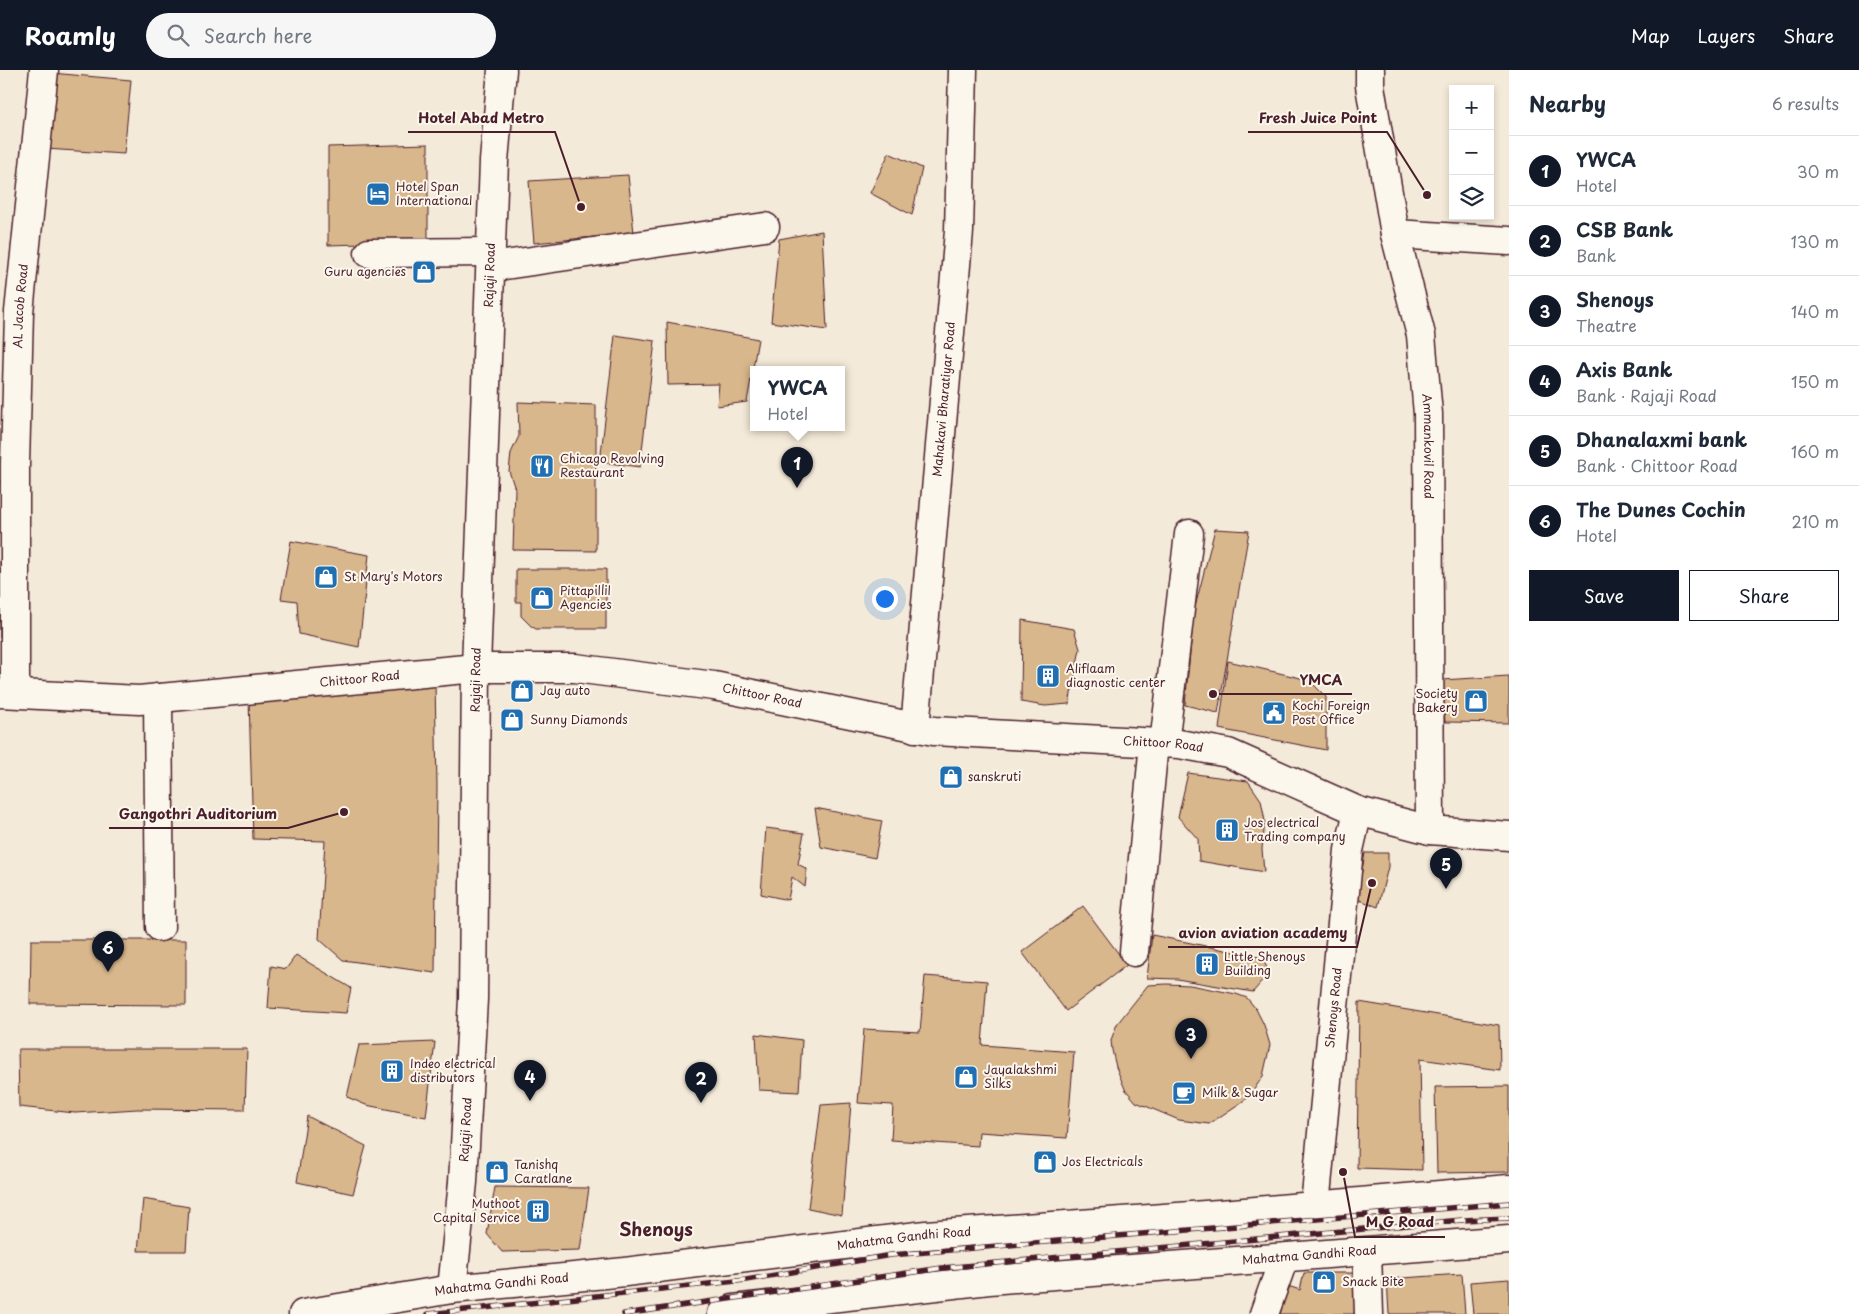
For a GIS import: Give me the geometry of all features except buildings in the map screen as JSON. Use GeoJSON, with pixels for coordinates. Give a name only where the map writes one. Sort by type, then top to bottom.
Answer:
{"type":"FeatureCollection","features":[{"type":"Feature","properties":{"kind":"main road","name":"AL Jacob Road"},"geometry":{"type":"LineString","coordinates":[[8,692],[19,312],[44,70]]}},
{"type":"Feature","properties":{"kind":"main road","name":"Rajaji Road"},"geometry":{"type":"LineString","coordinates":[[452,1289],[463,1182],[473,999],[476,668],[494,161],[502,70]]}},
{"type":"Feature","properties":{"kind":"main road","name":"Mahakavi Bharatiyar Road"},"geometry":{"type":"LineString","coordinates":[[915,728],[958,231],[963,70]]}},
{"type":"Feature","properties":{"kind":"main road","name":"Ammankovil Road"},"geometry":{"type":"LineString","coordinates":[[1370,70],[1370,86],[1396,234],[1421,335],[1428,414],[1430,830]]}},
{"type":"Feature","properties":{"kind":"main road"},"geometry":{"type":"LineString","coordinates":[[369,253],[491,259],[764,227]]}},
{"type":"Feature","properties":{"kind":"main road"},"geometry":{"type":"LineString","coordinates":[[1396,234],[1509,241]]}},
{"type":"Feature","properties":{"kind":"main road"},"geometry":{"type":"LineString","coordinates":[[1134,952],[1159,743],[1189,534]]}},
{"type":"Feature","properties":{"kind":"main road","name":"Chittoor Road"},"geometry":{"type":"LineString","coordinates":[[8,692],[139,700],[476,668],[575,668],[704,685],[934,731],[1179,744],[1228,752],[1358,812],[1430,830],[1509,836]]}},
{"type":"Feature","properties":{"kind":"main road"},"geometry":{"type":"LineString","coordinates":[[158,698],[160,927]]}},
{"type":"Feature","properties":{"kind":"main road","name":"Shenoys Road"},"geometry":{"type":"LineString","coordinates":[[1315,1206],[1349,850],[1358,812]]}},
{"type":"Feature","properties":{"kind":"main road","name":"Mahatma Gandhi Road"},"geometry":{"type":"LineString","coordinates":[[303,1314],[452,1289],[625,1272],[926,1235],[1315,1206],[1509,1189]]}},
{"type":"Feature","properties":{"kind":"main road","name":"Mahatma Gandhi Road"},"geometry":{"type":"LineString","coordinates":[[722,1314],[734,1309],[989,1280],[1509,1240]]}},
{"type":"Feature","properties":{"kind":"main road"},"geometry":{"type":"LineString","coordinates":[[1368,1252],[1369,1314]]}},
{"type":"Feature","properties":{"kind":"main road"},"geometry":{"type":"LineString","coordinates":[[1264,1314],[1284,1258]]}},
{"type":"Feature","properties":{"kind":"railway"},"geometry":{"type":"LineString","coordinates":[[428,1314],[746,1280],[891,1255],[1509,1203]]}},
{"type":"Feature","properties":{"kind":"railway"},"geometry":{"type":"LineString","coordinates":[[624,1314],[942,1268],[1462,1220],[1509,1218]]}},
{"type":"Feature","properties":{"kind":"place","name":"Hotel Span International"},"geometry":{"type":"Point","coordinates":[378,194]}},
{"type":"Feature","properties":{"kind":"place","name":"Fresh Juice Point"},"geometry":{"type":"Point","coordinates":[1427,195]}},
{"type":"Feature","properties":{"kind":"place","name":"Hotel Abad Metro"},"geometry":{"type":"Point","coordinates":[581,207]}},
{"type":"Feature","properties":{"kind":"place","name":"Guru agencies"},"geometry":{"type":"Point","coordinates":[424,272]}},
{"type":"Feature","properties":{"kind":"place","name":"Chicago Revolving Restaurant"},"geometry":{"type":"Point","coordinates":[542,466]}},
{"type":"Feature","properties":{"kind":"place","name":"YWCA"},"geometry":{"type":"Point","coordinates":[797,488]}},
{"type":"Feature","properties":{"kind":"place","name":"St Mary's Motors"},"geometry":{"type":"Point","coordinates":[326,577]}},
{"type":"Feature","properties":{"kind":"place","name":"Pittapillil Agencies"},"geometry":{"type":"Point","coordinates":[542,598]}},
{"type":"Feature","properties":{"kind":"place","name":"Aliflaam diagnostic center"},"geometry":{"type":"Point","coordinates":[1048,676]}},
{"type":"Feature","properties":{"kind":"place","name":"Jay auto"},"geometry":{"type":"Point","coordinates":[522,691]}},
{"type":"Feature","properties":{"kind":"place","name":"YMCA"},"geometry":{"type":"Point","coordinates":[1213,694]}},
{"type":"Feature","properties":{"kind":"place","name":"Society Bakery"},"geometry":{"type":"Point","coordinates":[1476,701]}},
{"type":"Feature","properties":{"kind":"place","name":"Kochi Foreign Post Office"},"geometry":{"type":"Point","coordinates":[1274,713]}},
{"type":"Feature","properties":{"kind":"place","name":"Sunny Diamonds"},"geometry":{"type":"Point","coordinates":[512,720]}},
{"type":"Feature","properties":{"kind":"place","name":"sanskruti"},"geometry":{"type":"Point","coordinates":[951,777]}},
{"type":"Feature","properties":{"kind":"place","name":"Gangothri Auditorium"},"geometry":{"type":"Point","coordinates":[344,812]}},
{"type":"Feature","properties":{"kind":"place","name":"Jos electrical Trading company"},"geometry":{"type":"Point","coordinates":[1227,830]}},
{"type":"Feature","properties":{"kind":"place","name":"avion aviation academy"},"geometry":{"type":"Point","coordinates":[1372,883]}},
{"type":"Feature","properties":{"kind":"place","name":"Dhanalaxmi bank"},"geometry":{"type":"Point","coordinates":[1446,889]}},
{"type":"Feature","properties":{"kind":"place","name":"Little Shenoys Building"},"geometry":{"type":"Point","coordinates":[1207,964]}},
{"type":"Feature","properties":{"kind":"place","name":"The Dunes Cochin"},"geometry":{"type":"Point","coordinates":[108,972]}},
{"type":"Feature","properties":{"kind":"place","name":"Shenoys"},"geometry":{"type":"Point","coordinates":[1191,1059]}},
{"type":"Feature","properties":{"kind":"place","name":"Indeo electrical distributors"},"geometry":{"type":"Point","coordinates":[392,1071]}},
{"type":"Feature","properties":{"kind":"place","name":"Jayalakshmi Silks"},"geometry":{"type":"Point","coordinates":[966,1077]}},
{"type":"Feature","properties":{"kind":"place","name":"Milk & Sugar"},"geometry":{"type":"Point","coordinates":[1184,1093]}},
{"type":"Feature","properties":{"kind":"place","name":"Axis Bank"},"geometry":{"type":"Point","coordinates":[530,1101]}},
{"type":"Feature","properties":{"kind":"place","name":"CSB Bank"},"geometry":{"type":"Point","coordinates":[701,1103]}},
{"type":"Feature","properties":{"kind":"place","name":"Jos Electricals"},"geometry":{"type":"Point","coordinates":[1045,1162]}},
{"type":"Feature","properties":{"kind":"place","name":"Tanishq Caratlane"},"geometry":{"type":"Point","coordinates":[497,1172]}},
{"type":"Feature","properties":{"kind":"place","name":"M G Road"},"geometry":{"type":"Point","coordinates":[1343,1172]}},
{"type":"Feature","properties":{"kind":"place","name":"Muthoot Capital Service"},"geometry":{"type":"Point","coordinates":[538,1211]}},
{"type":"Feature","properties":{"kind":"place","name":"Snack Bite"},"geometry":{"type":"Point","coordinates":[1324,1282]}},
{"type":"Feature","properties":{"kind":"district","name":"Shenoys"},"geometry":{"type":"Point","coordinates":[656,1230]}}]}
